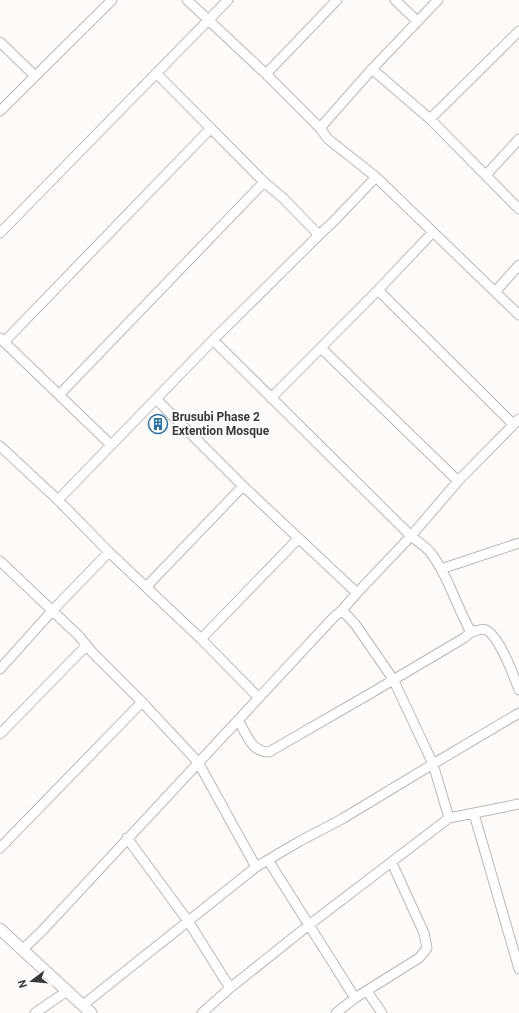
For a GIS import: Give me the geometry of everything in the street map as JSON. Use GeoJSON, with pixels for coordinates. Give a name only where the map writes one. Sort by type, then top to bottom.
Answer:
{"type":"FeatureCollection","features":[{"type":"Feature","properties":{"kind":"main road"},"geometry":{"type":"LineString","coordinates":[[0,929],[87,1009]]}},
{"type":"Feature","properties":{"kind":"street"},"geometry":{"type":"LineString","coordinates":[[0,111],[112,0]]}},
{"type":"Feature","properties":{"kind":"street"},"geometry":{"type":"LineString","coordinates":[[187,0],[266,74],[320,128],[328,139],[376,177],[519,315]]}},
{"type":"Feature","properties":{"kind":"street"},"geometry":{"type":"LineString","coordinates":[[0,233],[228,0]]}},
{"type":"Feature","properties":{"kind":"street"},"geometry":{"type":"LineString","coordinates":[[266,74],[337,0]]}},
{"type":"Feature","properties":{"kind":"street"},"geometry":{"type":"LineString","coordinates":[[395,0],[416,21]]}},
{"type":"Feature","properties":{"kind":"street"},"geometry":{"type":"LineString","coordinates":[[320,128],[416,21],[438,0]]}},
{"type":"Feature","properties":{"kind":"street"},"geometry":{"type":"LineString","coordinates":[[430,119],[519,31]]}},
{"type":"Feature","properties":{"kind":"street"},"geometry":{"type":"LineString","coordinates":[[0,42],[35,76]]}},
{"type":"Feature","properties":{"kind":"street"},"geometry":{"type":"LineString","coordinates":[[372,69],[430,119],[519,209]]}},
{"type":"Feature","properties":{"kind":"street"},"geometry":{"type":"LineString","coordinates":[[156,73],[264,182],[284,198],[319,234]]}},
{"type":"Feature","properties":{"kind":"street"},"geometry":{"type":"LineString","coordinates":[[111,446],[2,340],[211,128]]}},
{"type":"Feature","properties":{"kind":"street"},"geometry":{"type":"LineString","coordinates":[[486,175],[519,140]]}},
{"type":"Feature","properties":{"kind":"street"},"geometry":{"type":"LineString","coordinates":[[58,500],[213,340],[319,234],[332,223],[376,177]]}},
{"type":"Feature","properties":{"kind":"street"},"geometry":{"type":"LineString","coordinates":[[59,395],[264,182]]}},
{"type":"Feature","properties":{"kind":"street"},"geometry":{"type":"LineString","coordinates":[[271,398],[433,232]]}},
{"type":"Feature","properties":{"kind":"street"},"geometry":{"type":"LineString","coordinates":[[495,292],[519,265]]}},
{"type":"Feature","properties":{"kind":"street"},"geometry":{"type":"LineString","coordinates":[[22,950],[42,931],[198,762],[342,610],[411,536],[458,481],[516,421],[378,290]]}},
{"type":"Feature","properties":{"kind":"street"},"geometry":{"type":"LineString","coordinates":[[213,340],[411,536],[429,551],[441,569],[471,632]]}},
{"type":"Feature","properties":{"kind":"street"},"geometry":{"type":"LineString","coordinates":[[321,348],[458,481]]}},
{"type":"Feature","properties":{"kind":"street"},"geometry":{"type":"LineString","coordinates":[[156,399],[243,486],[357,593]]}},
{"type":"Feature","properties":{"kind":"street"},"geometry":{"type":"LineString","coordinates":[[0,446],[58,500],[109,552],[259,698]]}},
{"type":"Feature","properties":{"kind":"street"},"geometry":{"type":"LineString","coordinates":[[146,587],[243,486]]}},
{"type":"Feature","properties":{"kind":"street"},"geometry":{"type":"LineString","coordinates":[[200,639],[298,539]]}},
{"type":"Feature","properties":{"kind":"street"},"geometry":{"type":"LineString","coordinates":[[441,569],[519,543]]}},
{"type":"Feature","properties":{"kind":"street"},"geometry":{"type":"LineString","coordinates":[[0,669],[52,611],[109,552]]}},
{"type":"Feature","properties":{"kind":"street"},"geometry":{"type":"LineString","coordinates":[[0,561],[79,636],[86,646],[142,702],[198,762],[256,867]]}},
{"type":"Feature","properties":{"kind":"street"},"geometry":{"type":"LineString","coordinates":[[342,610],[355,624],[393,679],[433,764],[449,818]]}},
{"type":"Feature","properties":{"kind":"street"},"geometry":{"type":"LineString","coordinates":[[238,720],[254,747],[262,752],[269,752],[464,638],[471,632],[482,629],[486,630],[492,635],[508,661],[519,690]]}},
{"type":"Feature","properties":{"kind":"street"},"geometry":{"type":"LineString","coordinates":[[0,734],[86,646]]}},
{"type":"Feature","properties":{"kind":"street"},"geometry":{"type":"LineString","coordinates":[[0,848],[142,702]]}},
{"type":"Feature","properties":{"kind":"street"},"geometry":{"type":"LineString","coordinates":[[87,1009],[188,921],[256,867],[300,841],[342,820],[519,713]]}},
{"type":"Feature","properties":{"kind":"street"},"geometry":{"type":"LineString","coordinates":[[202,1013],[230,988],[309,925],[449,818],[519,804]]}},
{"type":"Feature","properties":{"kind":"street"},"geometry":{"type":"LineString","coordinates":[[474,814],[519,969]]}},
{"type":"Feature","properties":{"kind":"street"},"geometry":{"type":"LineString","coordinates":[[127,838],[188,921],[230,988]]}},
{"type":"Feature","properties":{"kind":"street"},"geometry":{"type":"LineString","coordinates":[[268,860],[355,998]]}},
{"type":"Feature","properties":{"kind":"street"},"geometry":{"type":"LineString","coordinates":[[336,1013],[355,998],[419,958],[427,948],[424,933],[392,863]]}},
{"type":"Feature","properties":{"kind":"street"},"geometry":{"type":"LineString","coordinates":[[35,1013],[68,991]]}},
{"type":"Feature","properties":{"kind":"street"},"geometry":{"type":"LineString","coordinates":[[367,991],[382,1013]]}},
{"type":"Feature","properties":{"kind":"place","name":"Brusubi Phase 2 Extention Mosque"},"geometry":{"type":"Point","coordinates":[158,424]}}]}
